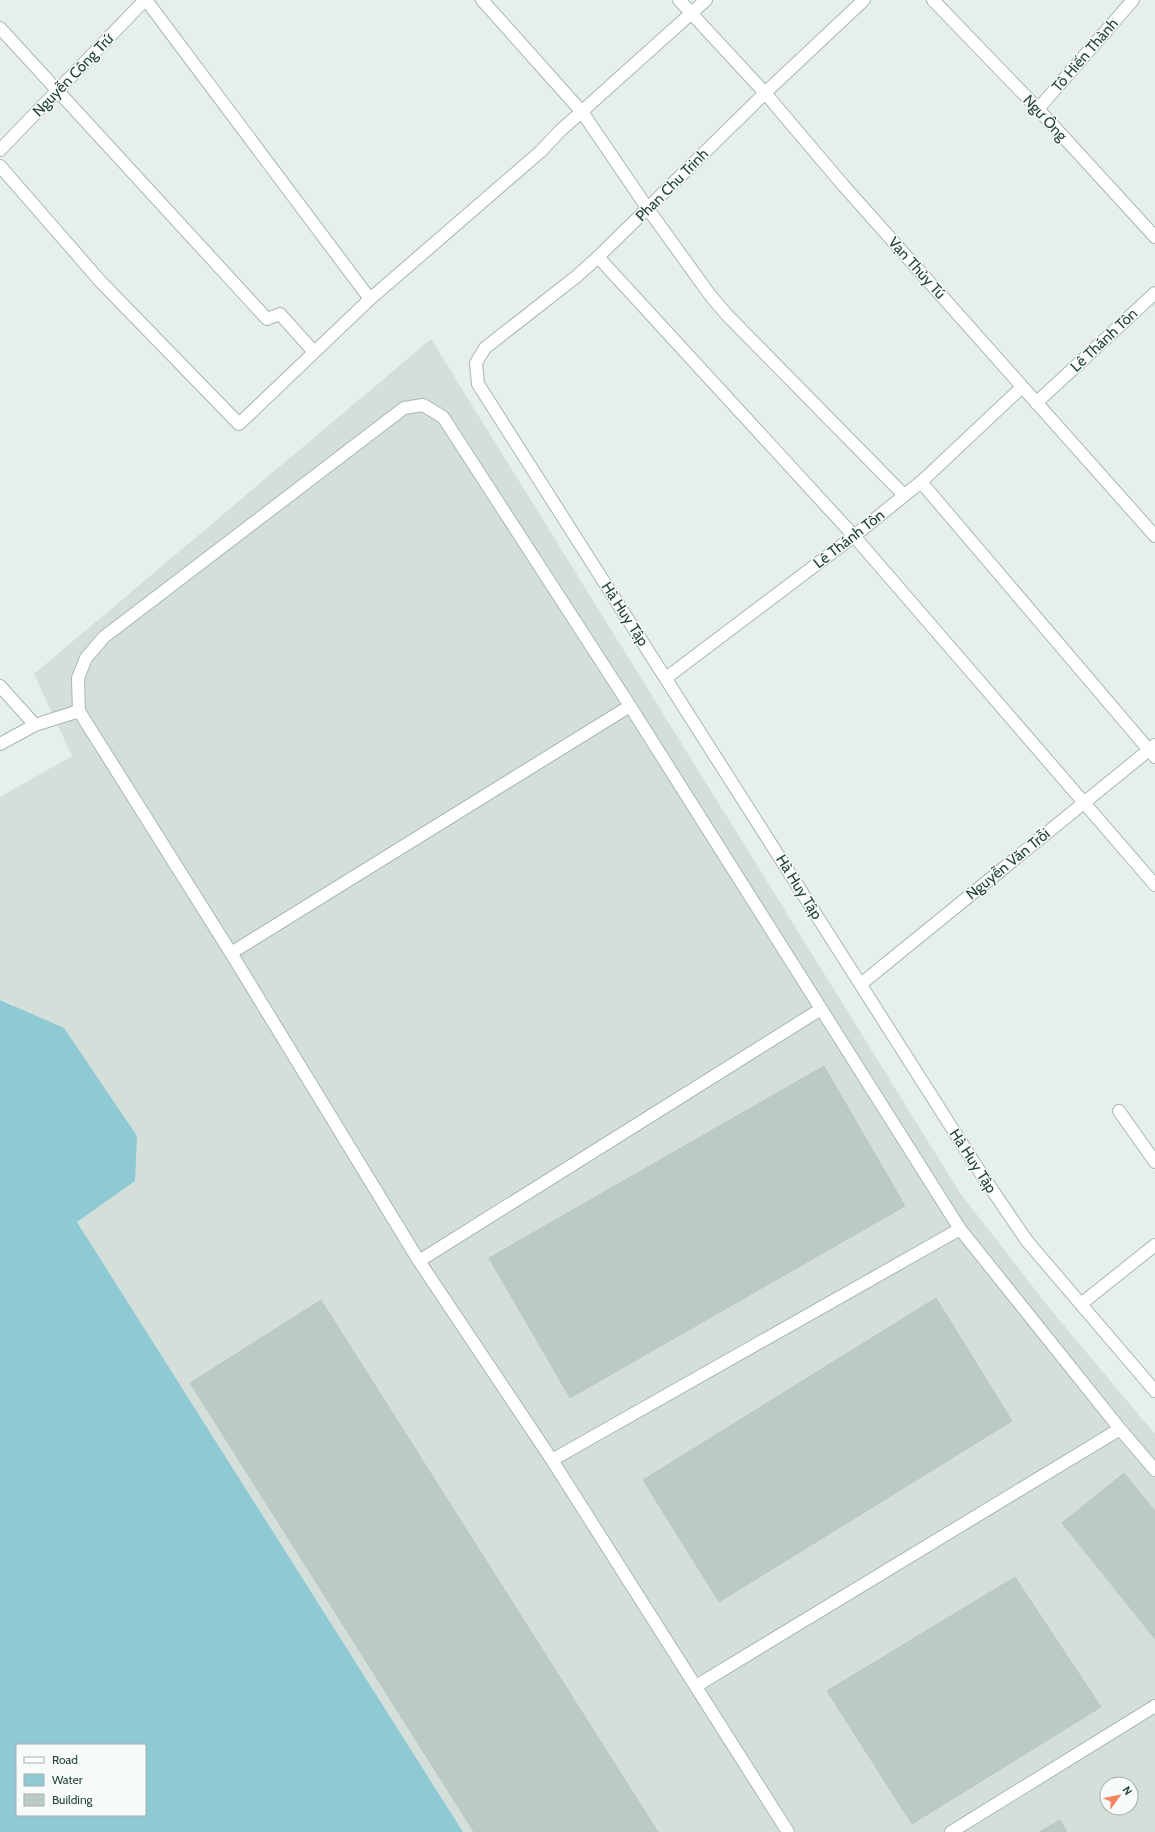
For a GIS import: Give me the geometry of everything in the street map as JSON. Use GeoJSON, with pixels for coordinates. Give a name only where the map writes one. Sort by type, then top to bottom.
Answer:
{"type":"FeatureCollection","features":[{"type":"Feature","properties":{"kind":"street","name":"Nguyễn Công Trứ"},"geometry":{"type":"LineString","coordinates":[[0,150],[146,0]]}},
{"type":"Feature","properties":{"kind":"street"},"geometry":{"type":"LineString","coordinates":[[146,0],[370,299]]}},
{"type":"Feature","properties":{"kind":"street"},"geometry":{"type":"LineString","coordinates":[[482,0],[582,112],[648,209],[710,295],[904,495]]}},
{"type":"Feature","properties":{"kind":"street","name":"Vạn Thủy Tú"},"geometry":{"type":"LineString","coordinates":[[679,0],[764,93],[843,185],[1155,536]]}},
{"type":"Feature","properties":{"kind":"street"},"geometry":{"type":"LineString","coordinates":[[0,166],[100,281],[239,424],[370,299],[540,152],[706,0]]}},
{"type":"Feature","properties":{"kind":"street","name":"Phan Chu Trinh"},"geometry":{"type":"LineString","coordinates":[[476,363],[485,348],[577,276],[598,257],[764,93],[864,0]]}},
{"type":"Feature","properties":{"kind":"street","name":"Ngư Ông"},"geometry":{"type":"LineString","coordinates":[[933,0],[1038,109],[1155,237]]}},
{"type":"Feature","properties":{"kind":"street","name":"Tô Hiến Thành"},"geometry":{"type":"LineString","coordinates":[[1038,109],[1133,0]]}},
{"type":"Feature","properties":{"kind":"street"},"geometry":{"type":"LineString","coordinates":[[0,28],[267,318],[280,314],[314,352]]}},
{"type":"Feature","properties":{"kind":"street"},"geometry":{"type":"LineString","coordinates":[[598,257],[854,536],[1155,885]]}},
{"type":"Feature","properties":{"kind":"street","name":"Lê Thánh Tôn"},"geometry":{"type":"LineString","coordinates":[[1036,403],[1155,293]]}},
{"type":"Feature","properties":{"kind":"street","name":"Hà Huy Tập"},"geometry":{"type":"LineString","coordinates":[[476,363],[478,384],[980,1172],[1027,1241],[1155,1391]]}},
{"type":"Feature","properties":{"kind":"street","name":"Lê Thánh Tôn"},"geometry":{"type":"LineString","coordinates":[[666,678],[854,536],[921,482],[1022,386]]}},
{"type":"Feature","properties":{"kind":"street"},"geometry":{"type":"LineString","coordinates":[[788,1832],[552,1460],[419,1261],[232,953],[79,711],[78,678],[86,658],[104,637],[404,408],[423,405],[443,417],[630,706],[960,1229],[1120,1429],[1155,1470]]}},
{"type":"Feature","properties":{"kind":"street"},"geometry":{"type":"LineString","coordinates":[[921,482],[1153,751]]}},
{"type":"Feature","properties":{"kind":"street"},"geometry":{"type":"LineString","coordinates":[[0,686],[35,725]]}},
{"type":"Feature","properties":{"kind":"street"},"geometry":{"type":"LineString","coordinates":[[232,953],[630,706]]}},
{"type":"Feature","properties":{"kind":"street"},"geometry":{"type":"LineString","coordinates":[[0,744],[35,725],[79,711]]}},
{"type":"Feature","properties":{"kind":"street","name":"Nguyễn Văn Trỗi"},"geometry":{"type":"LineString","coordinates":[[860,984],[1083,803],[1153,751]]}},
{"type":"Feature","properties":{"kind":"street"},"geometry":{"type":"LineString","coordinates":[[419,1261],[822,1009]]}},
{"type":"Feature","properties":{"kind":"street"},"geometry":{"type":"LineString","coordinates":[[1119,1111],[1155,1162]]}},
{"type":"Feature","properties":{"kind":"street"},"geometry":{"type":"LineString","coordinates":[[552,1460],[960,1229]]}},
{"type":"Feature","properties":{"kind":"street"},"geometry":{"type":"LineString","coordinates":[[1081,1304],[1155,1245]]}},
{"type":"Feature","properties":{"kind":"street"},"geometry":{"type":"LineString","coordinates":[[696,1686],[1120,1429]]}},
{"type":"Feature","properties":{"kind":"street"},"geometry":{"type":"LineString","coordinates":[[951,1832],[1155,1706]]}},
{"type":"Feature","properties":{"kind":"shaded area"},"geometry":{"type":"Polygon","coordinates":[[[431,339],[960,1193],[1051,1310],[1155,1434],[1155,1832],[463,1832],[77,1222],[135,1181],[13,1004],[0,1000],[0,797],[72,756],[34,674],[431,339]]]}},
{"type":"Feature","properties":{"kind":"water"},"geometry":{"type":"Polygon","coordinates":[[[0,1000],[64,1028],[137,1136],[135,1181],[77,1222],[463,1832],[0,1832],[0,1000]]]}},
{"type":"Feature","properties":{"kind":"building"},"geometry":{"type":"Polygon","coordinates":[[[824,1066],[905,1206],[570,1398],[489,1258],[824,1066]]]}},
{"type":"Feature","properties":{"kind":"building"},"geometry":{"type":"Polygon","coordinates":[[[936,1298],[1012,1421],[719,1602],[643,1480],[936,1298]]]}},
{"type":"Feature","properties":{"kind":"building"},"geometry":{"type":"Polygon","coordinates":[[[321,1300],[658,1832],[474,1832],[190,1383],[321,1300]]]}},
{"type":"Feature","properties":{"kind":"building"},"geometry":{"type":"Polygon","coordinates":[[[1124,1473],[1155,1511],[1155,1639],[1062,1523],[1124,1473]]]}},
{"type":"Feature","properties":{"kind":"building"},"geometry":{"type":"Polygon","coordinates":[[[1015,1577],[1101,1707],[912,1824],[827,1691],[1015,1577]]]}},
{"type":"Feature","properties":{"kind":"building"},"geometry":{"type":"Polygon","coordinates":[[[1060,1820],[1067,1832],[1039,1832],[1060,1820]]]}}]}
